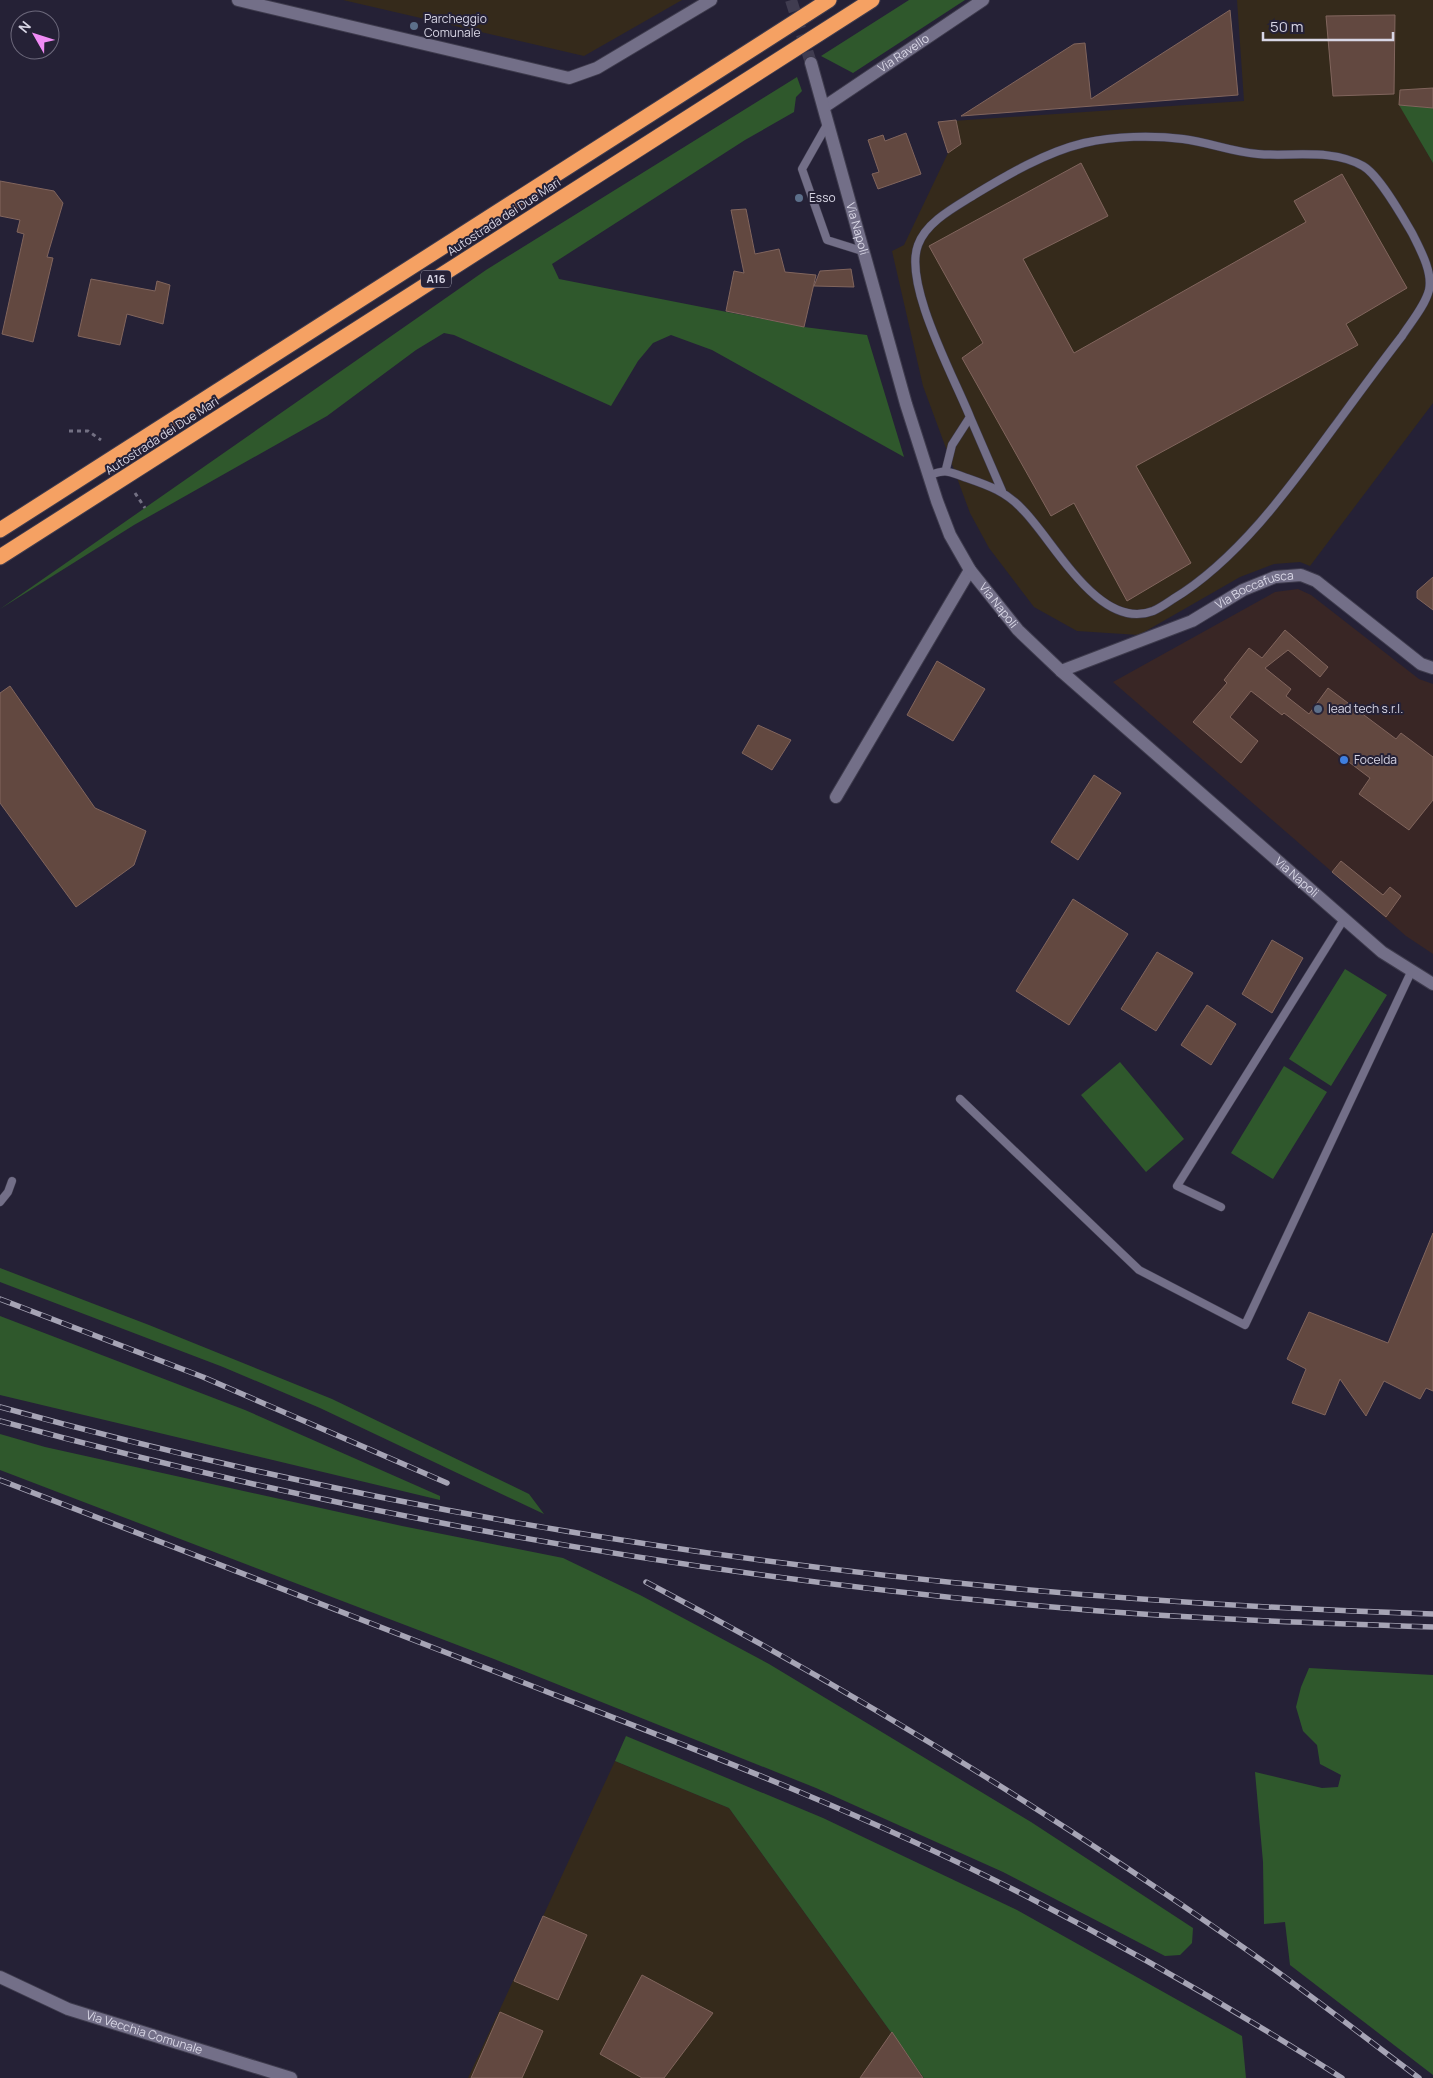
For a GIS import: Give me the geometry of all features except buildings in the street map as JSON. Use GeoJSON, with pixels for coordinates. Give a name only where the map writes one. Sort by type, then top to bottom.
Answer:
{"type":"FeatureCollection","features":[{"type":"Feature","properties":{"kind":"highway","name":"Autostrada dei Due Mari"},"geometry":{"type":"LineString","coordinates":[[0,530],[829,0]]}},
{"type":"Feature","properties":{"kind":"highway","name":"Autostrada dei Due Mari"},"geometry":{"type":"LineString","coordinates":[[0,558],[872,0]]}},
{"type":"Feature","properties":{"kind":"main road"},"geometry":{"type":"LineString","coordinates":[[238,0],[569,78],[597,68],[711,0]]}},
{"type":"Feature","properties":{"kind":"main road","name":"Via Ravello"},"geometry":{"type":"LineString","coordinates":[[824,107],[983,0]]}},
{"type":"Feature","properties":{"kind":"main road","name":"Via Napoli"},"geometry":{"type":"LineString","coordinates":[[811,63],[862,251],[928,475],[950,534],[970,570],[1018,630],[1061,671],[1382,952],[1433,984]]}},
{"type":"Feature","properties":{"kind":"main road"},"geometry":{"type":"LineString","coordinates":[[836,797],[970,570]]}},
{"type":"Feature","properties":{"kind":"main road","name":"Via Boccafusca"},"geometry":{"type":"LineString","coordinates":[[1061,671],[1192,621],[1243,590],[1275,577],[1301,574],[1316,581],[1421,664],[1433,668]]}},
{"type":"Feature","properties":{"kind":"main road","name":"Via Vecchia Comunale"},"geometry":{"type":"LineString","coordinates":[[0,1977],[68,2009],[291,2078]]}},
{"type":"Feature","properties":{"kind":"lane"},"geometry":{"type":"LineString","coordinates":[[828,123],[802,169],[827,240],[862,251]]}},
{"type":"Feature","properties":{"kind":"lane"},"geometry":{"type":"LineString","coordinates":[[928,475],[946,469],[1002,491],[1024,510],[1088,589],[1118,611],[1133,615],[1153,611],[1187,590],[1228,558],[1261,520],[1323,442],[1416,316],[1430,289],[1430,271],[1413,235],[1377,180],[1365,166],[1333,156],[1259,154],[1230,151],[1185,139],[1137,138],[1084,143],[1045,157],[984,189],[930,226],[918,242],[913,264],[919,293],[1002,491]]}},
{"type":"Feature","properties":{"kind":"lane"},"geometry":{"type":"LineString","coordinates":[[946,469],[952,445],[970,417]]}},
{"type":"Feature","properties":{"kind":"lane"},"geometry":{"type":"LineString","coordinates":[[1221,1207],[1177,1186],[1344,919]]}},
{"type":"Feature","properties":{"kind":"lane"},"geometry":{"type":"LineString","coordinates":[[960,1099],[1139,1270],[1245,1325],[1412,970]]}},
{"type":"Feature","properties":{"kind":"lane"},"geometry":{"type":"LineString","coordinates":[[0,1202],[8,1192],[12,1181]]}},
{"type":"Feature","properties":{"kind":"path"},"geometry":{"type":"LineString","coordinates":[[69,430],[88,431],[101,440]]}},
{"type":"Feature","properties":{"kind":"path"},"geometry":{"type":"LineString","coordinates":[[135,493],[145,508]]}},
{"type":"Feature","properties":{"kind":"shaded area"},"geometry":{"type":"Polygon","coordinates":[[[343,0],[682,0],[584,56],[343,0]]]}},
{"type":"Feature","properties":{"kind":"shaded area"},"geometry":{"type":"Polygon","coordinates":[[[1237,0],[1433,0],[1433,108],[1400,105],[1433,163],[1433,403],[1310,566],[1300,562],[1274,564],[1240,577],[1139,635],[1077,631],[1034,607],[989,548],[970,513],[923,386],[892,251],[904,245],[948,153],[938,122],[1244,101],[1237,0]]]}},
{"type":"Feature","properties":{"kind":"shaded area"},"geometry":{"type":"Polygon","coordinates":[[[1298,589],[1311,595],[1419,679],[1433,684],[1433,954],[1406,936],[1113,682],[1275,592],[1298,589]]]}},
{"type":"Feature","properties":{"kind":"shaded area"},"geometry":{"type":"Polygon","coordinates":[[[615,1761],[729,1808],[924,2078],[468,2078],[615,1761]]]}},
{"type":"Feature","properties":{"kind":"green space"},"geometry":{"type":"Polygon","coordinates":[[[909,0],[965,0],[853,73],[821,56],[909,0]]]}},
{"type":"Feature","properties":{"kind":"green space"},"geometry":{"type":"Polygon","coordinates":[[[797,77],[802,91],[796,97],[794,112],[745,140],[552,264],[559,279],[804,327],[867,335],[904,457],[712,350],[671,335],[653,343],[638,361],[611,406],[454,335],[444,333],[416,350],[327,416],[134,525],[0,609],[486,270],[797,77]]]}},
{"type":"Feature","properties":{"kind":"green space"},"geometry":{"type":"Polygon","coordinates":[[[1399,105],[1433,108],[1433,163],[1399,105]]]}},
{"type":"Feature","properties":{"kind":"green space"},"geometry":{"type":"Polygon","coordinates":[[[1345,969],[1387,995],[1331,1086],[1289,1059],[1345,969]]]}},
{"type":"Feature","properties":{"kind":"green space"},"geometry":{"type":"Polygon","coordinates":[[[1120,1062],[1184,1139],[1146,1172],[1081,1095],[1120,1062]]]}},
{"type":"Feature","properties":{"kind":"green space"},"geometry":{"type":"Polygon","coordinates":[[[1284,1066],[1327,1092],[1273,1179],[1231,1153],[1284,1066]]]}},
{"type":"Feature","properties":{"kind":"green space"},"geometry":{"type":"Polygon","coordinates":[[[0,1268],[149,1325],[332,1399],[529,1494],[544,1514],[320,1408],[223,1367],[0,1282],[0,1268]]]}},
{"type":"Feature","properties":{"kind":"green space"},"geometry":{"type":"Polygon","coordinates":[[[0,1316],[245,1410],[440,1496],[440,1500],[0,1395],[0,1316]]]}},
{"type":"Feature","properties":{"kind":"green space"},"geometry":{"type":"Polygon","coordinates":[[[0,1434],[45,1447],[402,1526],[563,1558],[640,1595],[769,1664],[1031,1822],[1193,1928],[1192,1943],[1180,1955],[1165,1956],[1003,1872],[816,1788],[494,1659],[0,1470],[0,1434]]]}},
{"type":"Feature","properties":{"kind":"green space"},"geometry":{"type":"Polygon","coordinates":[[[1309,1668],[1433,1675],[1433,2075],[1290,1965],[1285,1922],[1264,1924],[1263,1862],[1255,1772],[1322,1788],[1338,1787],[1341,1775],[1320,1764],[1317,1745],[1303,1731],[1296,1707],[1301,1687],[1309,1668]]]}},
{"type":"Feature","properties":{"kind":"green space"},"geometry":{"type":"Polygon","coordinates":[[[626,1736],[823,1818],[1017,1910],[1242,2036],[1246,2078],[924,2078],[729,1808],[615,1761],[626,1736]]]}},
{"type":"Feature","properties":{"kind":"tunnel"},"geometry":{"type":"LineString","coordinates":[[791,0],[811,63]]}},
{"type":"Feature","properties":{"kind":"railway"},"geometry":{"type":"LineString","coordinates":[[0,1299],[203,1377],[447,1483]]}},
{"type":"Feature","properties":{"kind":"railway"},"geometry":{"type":"LineString","coordinates":[[0,1407],[176,1452],[353,1492],[531,1525],[710,1553],[890,1576],[1071,1593],[1252,1606],[1433,1614]]}},
{"type":"Feature","properties":{"kind":"railway"},"geometry":{"type":"LineString","coordinates":[[0,1421],[266,1487],[399,1515],[669,1562],[940,1596],[1076,1609],[1210,1618],[1433,1627]]}},
{"type":"Feature","properties":{"kind":"railway"},"geometry":{"type":"LineString","coordinates":[[0,1480],[341,1611],[850,1813],[969,1868],[1108,1939],[1265,2030],[1342,2078]]}},
{"type":"Feature","properties":{"kind":"railway"},"geometry":{"type":"LineString","coordinates":[[646,1582],[873,1708],[1021,1799],[1237,1943],[1419,2078]]}},
{"type":"Feature","properties":{"kind":"place","name":"Parcheggio Comunale"},"geometry":{"type":"Point","coordinates":[414,26]}},
{"type":"Feature","properties":{"kind":"place","name":"Esso"},"geometry":{"type":"Point","coordinates":[799,198]}},
{"type":"Feature","properties":{"kind":"place","name":"lead tech s.r.l."},"geometry":{"type":"Point","coordinates":[1318,709]}},
{"type":"Feature","properties":{"kind":"place","name":"Focelda"},"geometry":{"type":"Point","coordinates":[1344,760]}}]}
